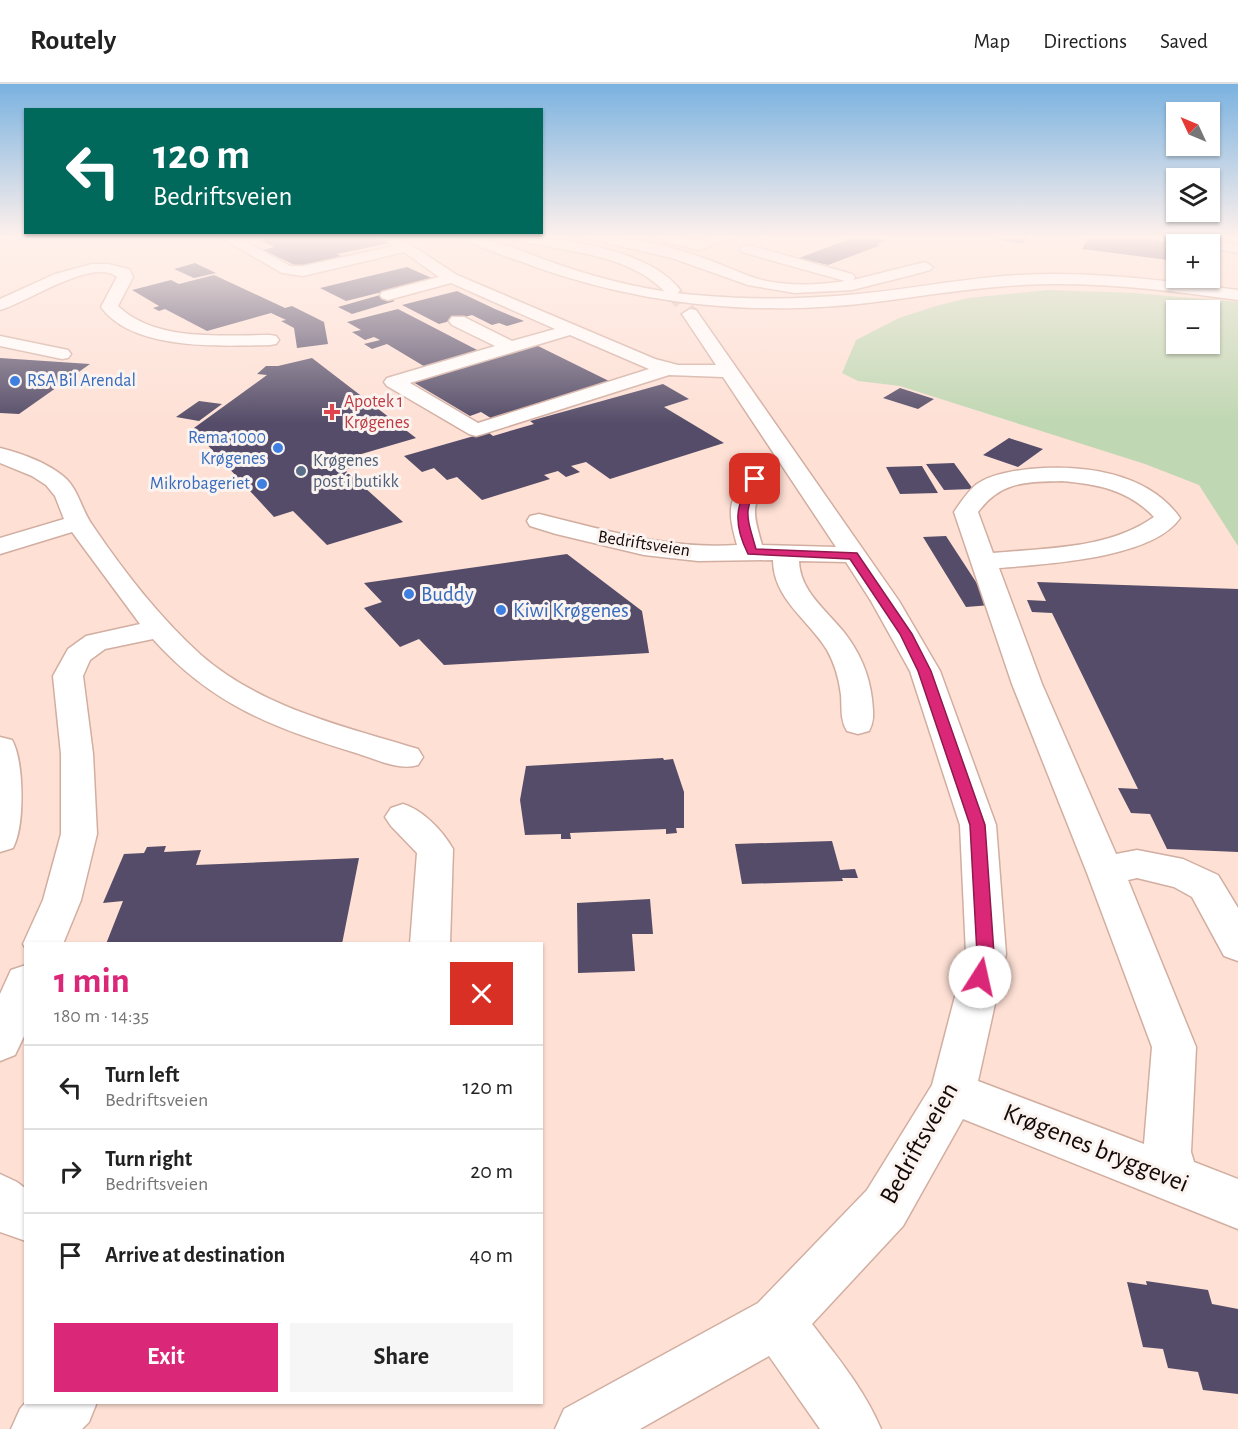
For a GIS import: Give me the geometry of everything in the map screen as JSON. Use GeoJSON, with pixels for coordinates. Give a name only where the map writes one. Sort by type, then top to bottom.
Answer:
{"type":"FeatureCollection","features":[{"type":"Feature","properties":{"kind":"street"},"geometry":{"type":"LineString","coordinates":[[0,305],[14,299]]}},
{"type":"Feature","properties":{"kind":"street"},"geometry":{"type":"LineString","coordinates":[[114,299],[109,307],[115,315],[153,332],[197,339],[270,340]]}},
{"type":"Feature","properties":{"kind":"street"},"geometry":{"type":"LineString","coordinates":[[499,299],[648,363],[668,369],[694,372],[728,371]]}},
{"type":"Feature","properties":{"kind":"street","name":"Bedriftsveien"},"geometry":{"type":"LineString","coordinates":[[584,1429],[777,1322],[885,1208],[953,1093],[986,954],[978,825],[925,671],[906,634],[854,555],[678,299]]}},
{"type":"Feature","properties":{"kind":"street"},"geometry":{"type":"LineString","coordinates":[[689,299],[780,304],[855,299]]}},
{"type":"Feature","properties":{"kind":"street"},"geometry":{"type":"LineString","coordinates":[[458,321],[510,347]]}},
{"type":"Feature","properties":{"kind":"street"},"geometry":{"type":"LineString","coordinates":[[569,330],[394,382],[476,430],[668,369]]}},
{"type":"Feature","properties":{"kind":"street"},"geometry":{"type":"LineString","coordinates":[[0,340],[62,354]]}},
{"type":"Feature","properties":{"kind":"street"},"geometry":{"type":"LineString","coordinates":[[0,455],[56,482],[109,568],[160,629],[207,675],[260,706],[307,726],[406,757]]}},
{"type":"Feature","properties":{"kind":"street"},"geometry":{"type":"LineString","coordinates":[[984,561],[1065,553],[1119,544],[1156,530],[1168,518],[1159,506],[1138,493],[1100,478],[1053,473],[1008,479],[985,490],[966,512],[1027,684],[1106,873],[1174,1047],[1167,1152],[1174,1180]]}},
{"type":"Feature","properties":{"kind":"street"},"geometry":{"type":"LineString","coordinates":[[752,552],[743,521],[742,504],[755,479]]}},
{"type":"Feature","properties":{"kind":"street"},"geometry":{"type":"LineString","coordinates":[[0,530],[75,515]]}},
{"type":"Feature","properties":{"kind":"street"},"geometry":{"type":"LineString","coordinates":[[0,546],[75,515]]}},
{"type":"Feature","properties":{"kind":"street","name":"Bedriftsveien"},"geometry":{"type":"LineString","coordinates":[[539,522],[638,546],[685,552],[854,555]]}},
{"type":"Feature","properties":{"kind":"street"},"geometry":{"type":"LineString","coordinates":[[786,553],[784,568],[791,589],[832,636],[843,653],[856,686],[858,723]]}},
{"type":"Feature","properties":{"kind":"street"},"geometry":{"type":"LineString","coordinates":[[44,942],[62,900],[78,834],[77,754],[68,676],[78,655],[96,642],[123,634],[160,629]]}},
{"type":"Feature","properties":{"kind":"street"},"geometry":{"type":"LineString","coordinates":[[0,748],[4,798],[0,838]]}},
{"type":"Feature","properties":{"kind":"street"},"geometry":{"type":"LineString","coordinates":[[403,817],[435,849],[430,942]]}},
{"type":"Feature","properties":{"kind":"street"},"geometry":{"type":"LineString","coordinates":[[1106,873],[1120,867],[1137,864],[1183,874],[1205,886],[1238,944]]}},
{"type":"Feature","properties":{"kind":"street"},"geometry":{"type":"LineString","coordinates":[[0,1041],[24,987]]}},
{"type":"Feature","properties":{"kind":"street","name":"Krøgenes bryggevei"},"geometry":{"type":"LineString","coordinates":[[953,1093],[1238,1204]]}},
{"type":"Feature","properties":{"kind":"street"},"geometry":{"type":"LineString","coordinates":[[0,1199],[16,1214],[24,1216]]}},
{"type":"Feature","properties":{"kind":"street"},"geometry":{"type":"LineString","coordinates":[[777,1322],[837,1403],[852,1429]]}},
{"type":"Feature","properties":{"kind":"street"},"geometry":{"type":"LineString","coordinates":[[40,1429],[67,1404]]}},
{"type":"Feature","properties":{"kind":"green space"},"geometry":{"type":"Polygon","coordinates":[[[965,299],[1215,300],[1166,300],[1166,354],[1220,354],[1220,300],[1238,302],[1238,546],[1199,485],[1145,464],[900,386],[858,381],[842,373],[856,340],[899,318],[965,299]]]}},
{"type":"Feature","properties":{"kind":"building"},"geometry":{"type":"Polygon","coordinates":[[[147,299],[265,299],[285,308],[292,306],[324,322],[328,344],[297,348],[294,328],[281,321],[286,320],[271,313],[207,331],[165,309],[159,311],[153,308],[159,306],[147,299]]]}},
{"type":"Feature","properties":{"kind":"building"},"geometry":{"type":"Polygon","coordinates":[[[367,299],[395,301],[352,314],[338,307],[367,299]]]}},
{"type":"Feature","properties":{"kind":"building"},"geometry":{"type":"Polygon","coordinates":[[[426,299],[473,299],[524,321],[507,326],[499,323],[492,325],[472,315],[439,324],[402,305],[426,299]]]}},
{"type":"Feature","properties":{"kind":"building"},"geometry":{"type":"Polygon","coordinates":[[[398,309],[481,352],[427,368],[387,344],[372,349],[364,344],[380,340],[374,337],[365,340],[352,332],[361,330],[347,322],[398,309]]]}},
{"type":"Feature","properties":{"kind":"building"},"geometry":{"type":"Polygon","coordinates":[[[536,345],[609,381],[494,420],[481,412],[470,416],[413,382],[536,345]]]}},
{"type":"Feature","properties":{"kind":"building"},"geometry":{"type":"Polygon","coordinates":[[[0,358],[90,364],[19,414],[0,413],[0,358]]]}},
{"type":"Feature","properties":{"kind":"building"},"geometry":{"type":"Polygon","coordinates":[[[312,358],[416,438],[358,455],[368,463],[345,470],[403,522],[327,545],[293,511],[274,517],[201,438],[187,433],[267,375],[257,374],[266,366],[278,366],[312,358]]]}},
{"type":"Feature","properties":{"kind":"building"},"geometry":{"type":"Polygon","coordinates":[[[663,384],[689,399],[664,407],[724,443],[610,479],[586,462],[571,466],[580,472],[566,477],[558,471],[544,475],[550,479],[482,500],[457,477],[447,480],[434,468],[422,472],[404,456],[488,432],[493,436],[534,424],[530,421],[663,384]]]}},
{"type":"Feature","properties":{"kind":"building"},"geometry":{"type":"Polygon","coordinates":[[[900,388],[934,399],[918,409],[883,398],[900,388]]]}},
{"type":"Feature","properties":{"kind":"building"},"geometry":{"type":"Polygon","coordinates":[[[199,401],[222,404],[199,421],[176,417],[199,401]]]}},
{"type":"Feature","properties":{"kind":"building"},"geometry":{"type":"Polygon","coordinates":[[[1009,438],[1043,449],[1018,467],[983,455],[1009,438]]]}},
{"type":"Feature","properties":{"kind":"building"},"geometry":{"type":"Polygon","coordinates":[[[954,463],[973,489],[944,490],[926,464],[954,463]]]}},
{"type":"Feature","properties":{"kind":"building"},"geometry":{"type":"Polygon","coordinates":[[[922,466],[938,493],[900,494],[886,467],[922,466]]]}},
{"type":"Feature","properties":{"kind":"building"},"geometry":{"type":"Polygon","coordinates":[[[946,536],[991,605],[966,607],[923,537],[946,536]]]}},
{"type":"Feature","properties":{"kind":"building"},"geometry":{"type":"Polygon","coordinates":[[[567,554],[642,611],[649,653],[444,665],[419,639],[400,647],[364,608],[382,602],[364,583],[567,554]]]}},
{"type":"Feature","properties":{"kind":"building"},"geometry":{"type":"Polygon","coordinates":[[[1037,582],[1238,589],[1238,852],[1167,849],[1150,814],[1131,813],[1118,788],[1138,789],[1052,613],[1032,612],[1027,600],[1046,601],[1037,582]]]}},
{"type":"Feature","properties":{"kind":"building"},"geometry":{"type":"Polygon","coordinates":[[[663,758],[664,760],[673,759],[684,792],[684,828],[676,828],[677,833],[666,834],[666,829],[570,833],[571,839],[561,839],[561,834],[525,835],[520,800],[526,766],[663,758]]]}},
{"type":"Feature","properties":{"kind":"building"},"geometry":{"type":"Polygon","coordinates":[[[832,841],[840,870],[855,869],[858,878],[842,878],[843,881],[742,884],[735,844],[832,841]]]}},
{"type":"Feature","properties":{"kind":"building"},"geometry":{"type":"Polygon","coordinates":[[[166,846],[164,852],[201,850],[196,865],[359,858],[342,942],[107,942],[123,901],[103,903],[124,854],[144,853],[147,847],[166,846]]]}},
{"type":"Feature","properties":{"kind":"building"},"geometry":{"type":"Polygon","coordinates":[[[650,899],[653,934],[632,934],[635,971],[578,973],[577,903],[650,899]]]}},
{"type":"Feature","properties":{"kind":"building"},"geometry":{"type":"Polygon","coordinates":[[[1146,1281],[1208,1290],[1212,1304],[1238,1309],[1238,1394],[1203,1390],[1198,1372],[1168,1368],[1163,1349],[1143,1347],[1127,1282],[1147,1285],[1146,1281]]]}},
{"type":"Feature","properties":{"kind":"tunnel"},"geometry":{"type":"LineString","coordinates":[[679,299],[690,314]]}},
{"type":"Feature","properties":{"kind":"place","name":"RSA Bil Arendal"},"geometry":{"type":"Point","coordinates":[15,381]}},
{"type":"Feature","properties":{"kind":"place","name":"Apotek 1 Krøgenes"},"geometry":{"type":"Point","coordinates":[332,412]}},
{"type":"Feature","properties":{"kind":"place","name":"Rema 1000 Krøgenes"},"geometry":{"type":"Point","coordinates":[278,448]}},
{"type":"Feature","properties":{"kind":"place","name":"Krøgenes post i butikk"},"geometry":{"type":"Point","coordinates":[301,471]}},
{"type":"Feature","properties":{"kind":"place","name":"Mikrobageriet"},"geometry":{"type":"Point","coordinates":[262,484]}},
{"type":"Feature","properties":{"kind":"place","name":"Buddy"},"geometry":{"type":"Point","coordinates":[409,594]}},
{"type":"Feature","properties":{"kind":"place","name":"Kiwi Krøgenes"},"geometry":{"type":"Point","coordinates":[501,610]}},
{"type":"Feature","properties":{"kind":"route"},"geometry":{"type":"LineString","coordinates":[[755,479],[742,504],[743,521],[752,552],[854,555],[906,634],[925,671],[978,825],[986,954],[980,977]]}}]}
